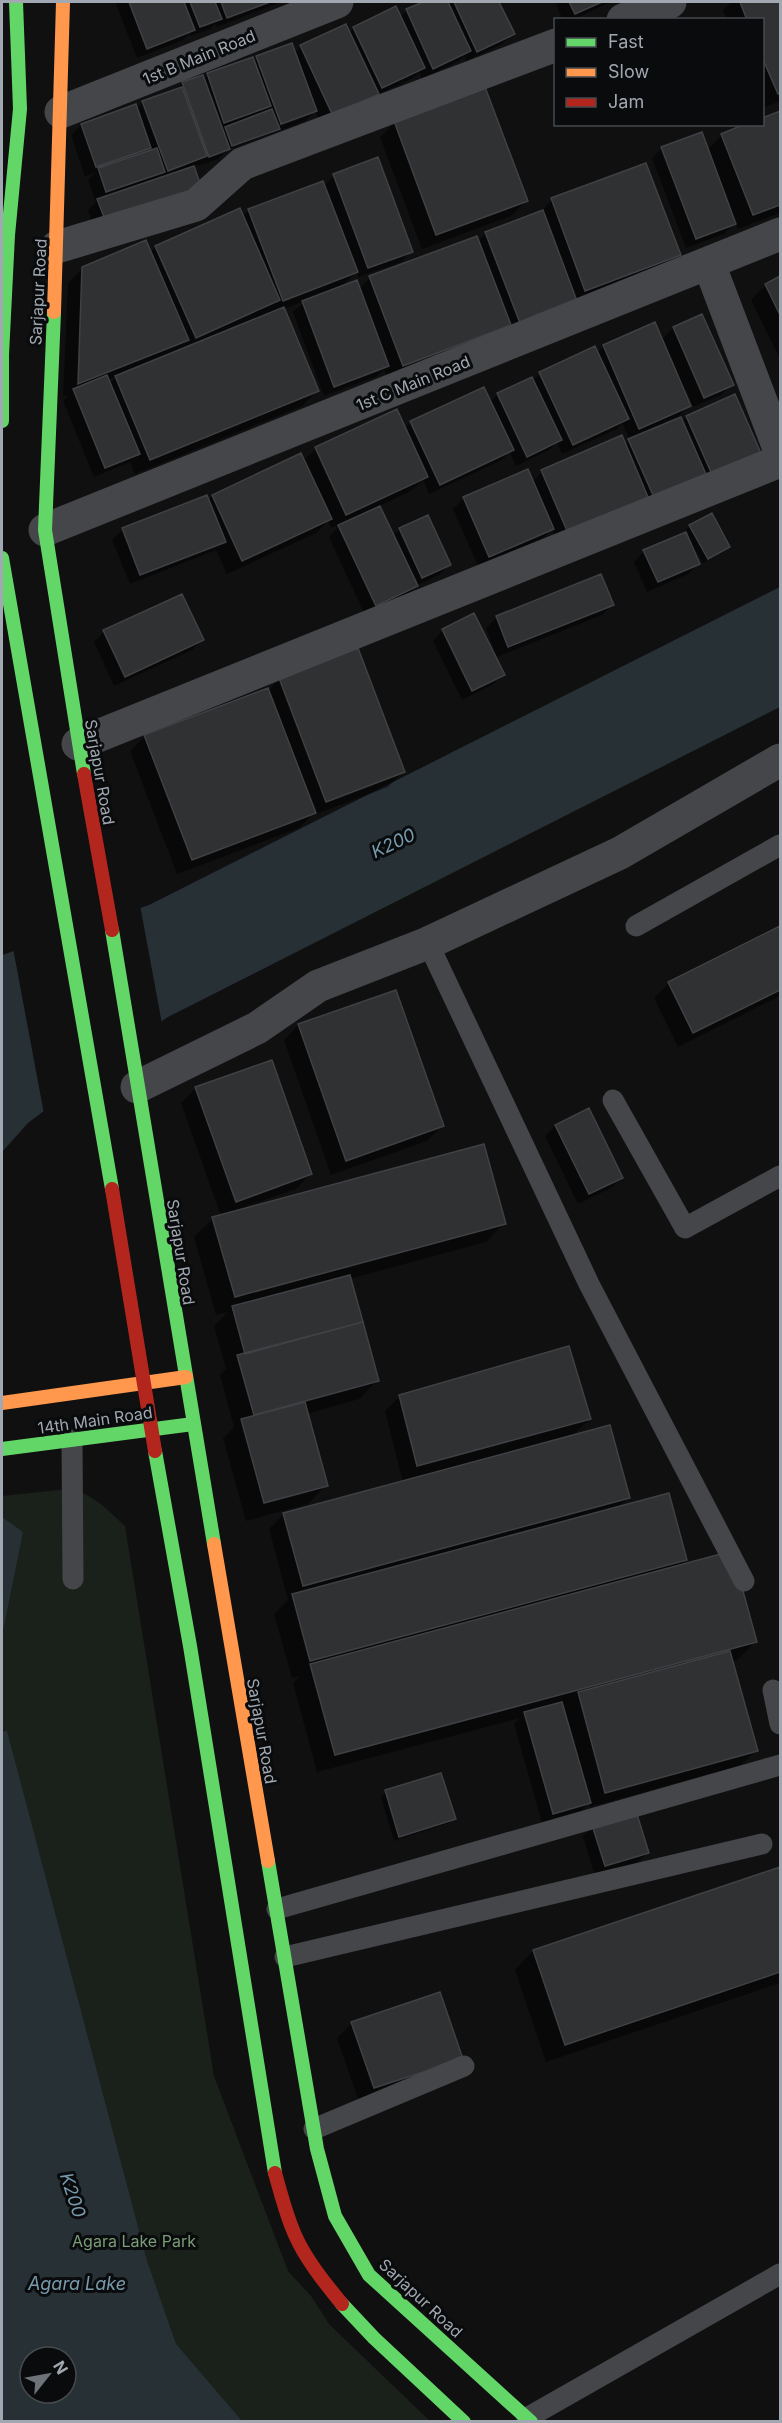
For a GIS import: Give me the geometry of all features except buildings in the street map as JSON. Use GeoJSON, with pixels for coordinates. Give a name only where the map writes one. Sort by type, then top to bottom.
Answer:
{"type":"FeatureCollection","features":[{"type":"Feature","properties":{"kind":"main road","name":"Sarjapur Road"},"geometry":{"type":"LineString","coordinates":[[63,2],[57,247],[45,530],[78,744],[107,899],[193,1424],[314,2129],[335,2216],[369,2275],[529,2420]]}},
{"type":"Feature","properties":{"kind":"main road","name":"Sarjapur Road"},"geometry":{"type":"LineString","coordinates":[[2,421],[5,235],[20,109],[12,23]]}},
{"type":"Feature","properties":{"kind":"main road"},"geometry":{"type":"LineString","coordinates":[[2,558],[97,1093],[275,2172],[297,2241],[316,2270],[346,2309],[464,2421]]}},
{"type":"Feature","properties":{"kind":"main road","name":"14th Main Road"},"geometry":{"type":"LineString","coordinates":[[2,1403],[186,1377]]}},
{"type":"Feature","properties":{"kind":"main road","name":"14th Main Road"},"geometry":{"type":"LineString","coordinates":[[2,1449],[193,1424]]}},
{"type":"Feature","properties":{"kind":"street","name":"1st B Main Road"},"geometry":{"type":"LineString","coordinates":[[61,111],[337,2]]}},
{"type":"Feature","properties":{"kind":"street"},"geometry":{"type":"LineString","coordinates":[[628,18],[670,2]]}},
{"type":"Feature","properties":{"kind":"street"},"geometry":{"type":"LineString","coordinates":[[57,247],[196,205],[242,164],[554,45]]}},
{"type":"Feature","properties":{"kind":"street","name":"1st C Main Road"},"geometry":{"type":"LineString","coordinates":[[45,530],[780,234]]}},
{"type":"Feature","properties":{"kind":"street"},"geometry":{"type":"LineString","coordinates":[[78,744],[775,462],[779,456],[778,446],[709,264]]}},
{"type":"Feature","properties":{"kind":"street"},"geometry":{"type":"LineString","coordinates":[[135,1078],[257,1028],[318,986],[428,943],[620,853],[778,767]]}},
{"type":"Feature","properties":{"kind":"lane"},"geometry":{"type":"LineString","coordinates":[[636,926],[780,845]]}},
{"type":"Feature","properties":{"kind":"lane"},"geometry":{"type":"LineString","coordinates":[[428,943],[589,1284],[744,1581]]}},
{"type":"Feature","properties":{"kind":"lane"},"geometry":{"type":"LineString","coordinates":[[613,1100],[685,1228],[780,1176]]}},
{"type":"Feature","properties":{"kind":"lane"},"geometry":{"type":"LineString","coordinates":[[72,1440],[73,1579]]}},
{"type":"Feature","properties":{"kind":"lane"},"geometry":{"type":"LineString","coordinates":[[773,1690],[780,1724]]}},
{"type":"Feature","properties":{"kind":"lane"},"geometry":{"type":"LineString","coordinates":[[277,1909],[780,1765]]}},
{"type":"Feature","properties":{"kind":"lane"},"geometry":{"type":"LineString","coordinates":[[285,1957],[762,1844]]}},
{"type":"Feature","properties":{"kind":"lane"},"geometry":{"type":"LineString","coordinates":[[314,2129],[464,2066]]}},
{"type":"Feature","properties":{"kind":"lane"},"geometry":{"type":"LineString","coordinates":[[529,2420],[780,2274]]}},
{"type":"Feature","properties":{"kind":"green space","name":"Agara Lake Park"},"geometry":{"type":"Polygon","coordinates":[[[68,1489],[84,1494],[99,1503],[125,1526],[214,2076],[288,2271],[311,2296],[329,2324],[430,2421],[2,2421],[2,1496],[68,1489]]]}},
{"type":"Feature","properties":{"kind":"water","name":"K200"},"geometry":{"type":"Polygon","coordinates":[[[780,587],[780,707],[166,1018],[28,1123],[2,1152],[2,955],[149,905],[780,587]]]}},
{"type":"Feature","properties":{"kind":"water"},"geometry":{"type":"Polygon","coordinates":[[[2,1517],[23,1532],[2,1632],[2,1517]]]}},
{"type":"Feature","properties":{"kind":"water","name":"Agara Lake"},"geometry":{"type":"Polygon","coordinates":[[[7,1731],[147,2261],[176,2344],[242,2421],[2,2421],[2,1732],[7,1731]]]}},
{"type":"Feature","properties":{"kind":"pier"},"geometry":{"type":"Polygon","coordinates":[[[140,905],[162,1024],[44,1114],[13,948],[140,905]]]}},
{"type":"Feature","properties":{"kind":"traffic: fast"},"geometry":{"type":"LineString","coordinates":[[2,421],[2,355],[8,235],[20,109],[16,2]]}},
{"type":"Feature","properties":{"kind":"traffic: fast"},"geometry":{"type":"LineString","coordinates":[[54,312],[45,530],[84,774]]}},
{"type":"Feature","properties":{"kind":"traffic: fast"},"geometry":{"type":"LineString","coordinates":[[2,558],[112,1189]]}},
{"type":"Feature","properties":{"kind":"traffic: fast"},"geometry":{"type":"LineString","coordinates":[[112,930],[214,1544]]}},
{"type":"Feature","properties":{"kind":"traffic: fast"},"geometry":{"type":"LineString","coordinates":[[2,1449],[193,1424]]}},
{"type":"Feature","properties":{"kind":"traffic: fast"},"geometry":{"type":"LineString","coordinates":[[155,1451],[190,1646],[275,2173]]}},
{"type":"Feature","properties":{"kind":"traffic: fast"},"geometry":{"type":"LineString","coordinates":[[268,1861],[317,2149],[335,2216],[369,2275],[531,2422]]}},
{"type":"Feature","properties":{"kind":"traffic: fast"},"geometry":{"type":"LineString","coordinates":[[342,2304],[374,2338],[464,2422]]}},
{"type":"Feature","properties":{"kind":"traffic: slow"},"geometry":{"type":"LineString","coordinates":[[54,312],[63,2]]}},
{"type":"Feature","properties":{"kind":"traffic: slow"},"geometry":{"type":"LineString","coordinates":[[2,1403],[186,1377]]}},
{"type":"Feature","properties":{"kind":"traffic: slow"},"geometry":{"type":"LineString","coordinates":[[214,1544],[268,1861]]}},
{"type":"Feature","properties":{"kind":"traffic: jam"},"geometry":{"type":"LineString","coordinates":[[84,774],[112,930]]}},
{"type":"Feature","properties":{"kind":"traffic: jam"},"geometry":{"type":"LineString","coordinates":[[112,1189],[155,1451]]}},
{"type":"Feature","properties":{"kind":"traffic: jam"},"geometry":{"type":"LineString","coordinates":[[275,2173],[299,2244],[316,2271],[342,2304]]}}]}
